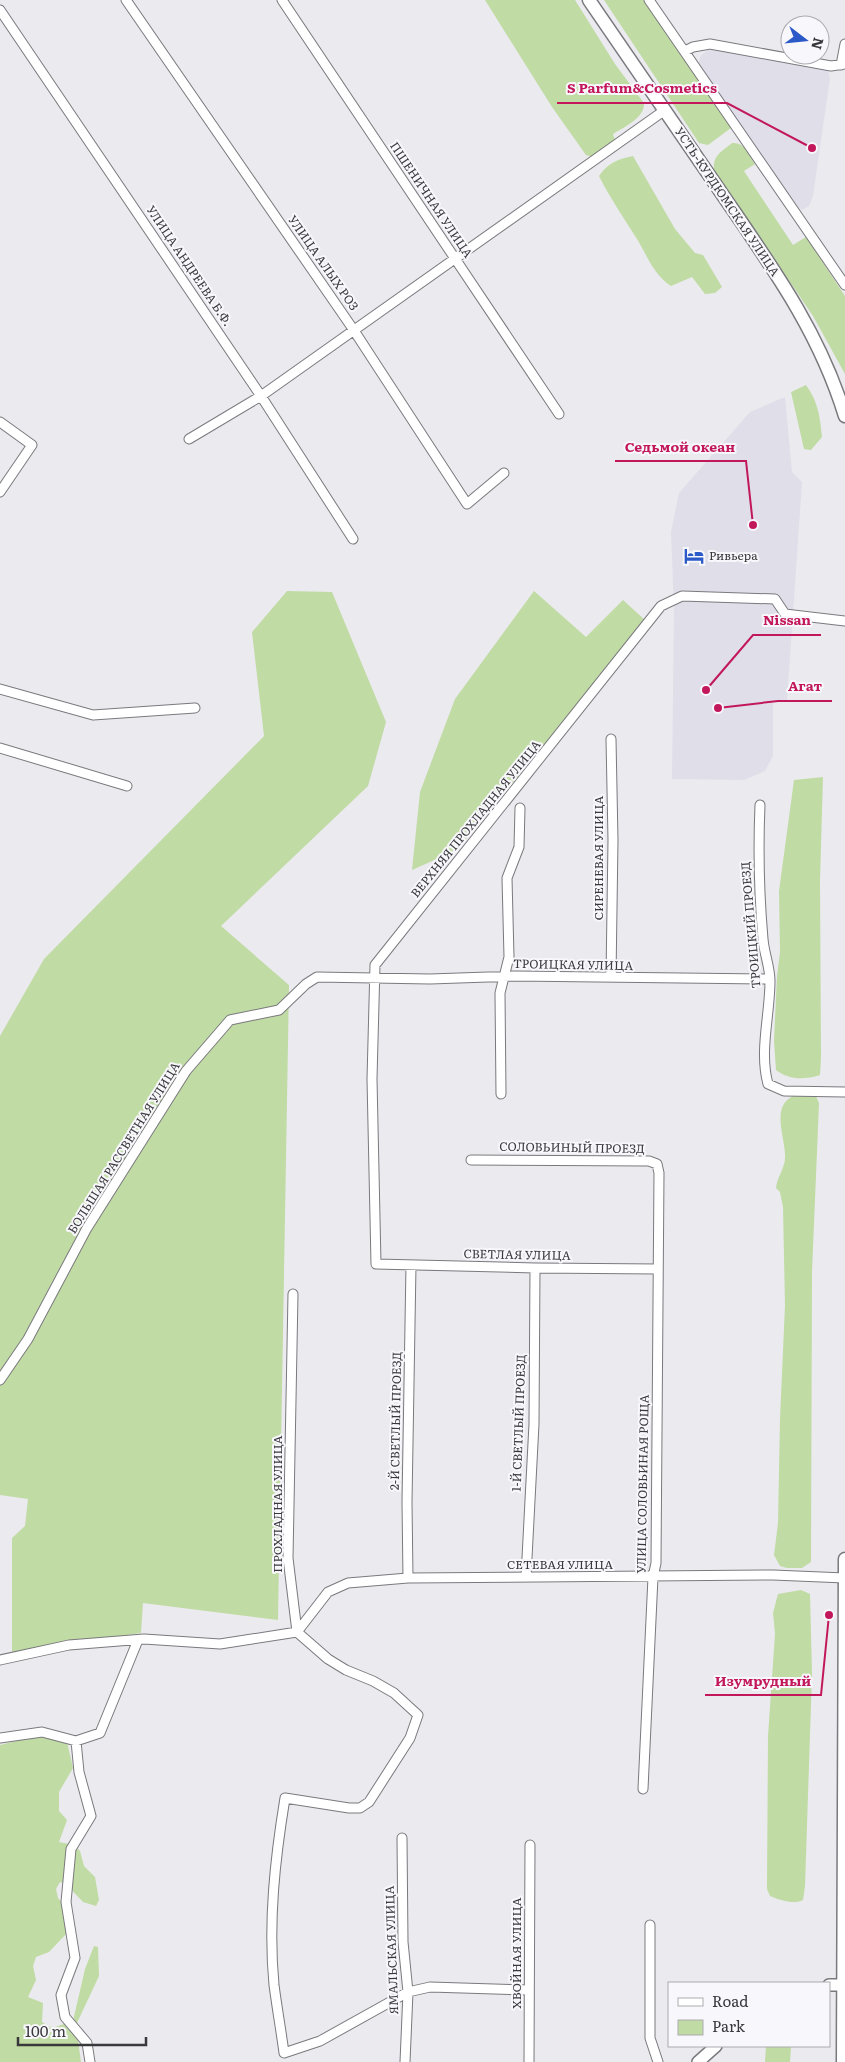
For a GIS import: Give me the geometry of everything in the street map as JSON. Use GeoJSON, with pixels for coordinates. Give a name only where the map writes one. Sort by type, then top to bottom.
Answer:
{"type":"FeatureCollection","features":[{"type":"Feature","properties":{"kind":"main road","name":"УСТЬ-КУРДЮМСКАЯ УЛИЦА"},"geometry":{"type":"LineString","coordinates":[[589,0],[774,270],[805,320],[824,357],[845,416]]}},
{"type":"Feature","properties":{"kind":"main road"},"geometry":{"type":"LineString","coordinates":[[843,2062],[845,1559]]}},
{"type":"Feature","properties":{"kind":"street","name":"УЛИЦА АЛЫХ РОЗ"},"geometry":{"type":"LineString","coordinates":[[126,0],[353,329],[467,504],[504,473]]}},
{"type":"Feature","properties":{"kind":"street","name":"ПШЕНИЧНАЯ УЛИЦА"},"geometry":{"type":"LineString","coordinates":[[282,0],[559,414]]}},
{"type":"Feature","properties":{"kind":"street"},"geometry":{"type":"LineString","coordinates":[[649,0],[845,285]]}},
{"type":"Feature","properties":{"kind":"street","name":"УЛИЦА АНДРЕЕВА Б.Ф."},"geometry":{"type":"LineString","coordinates":[[0,10],[261,396],[353,539]]}},
{"type":"Feature","properties":{"kind":"street"},"geometry":{"type":"LineString","coordinates":[[685,51],[693,46],[710,44],[831,66],[843,65],[845,44]]}},
{"type":"Feature","properties":{"kind":"street"},"geometry":{"type":"LineString","coordinates":[[188,438],[261,396],[353,329],[665,110]]}},
{"type":"Feature","properties":{"kind":"street"},"geometry":{"type":"LineString","coordinates":[[0,422],[32,445],[0,492]]}},
{"type":"Feature","properties":{"kind":"street","name":"ВЕРХНЯЯ ПРОХЛАДНАЯ УЛИЦА"},"geometry":{"type":"LineString","coordinates":[[376,1264],[372,1079],[376,965],[661,606],[682,596],[775,599],[785,614],[845,620]]}},
{"type":"Feature","properties":{"kind":"street"},"geometry":{"type":"LineString","coordinates":[[0,689],[93,716],[195,708]]}},
{"type":"Feature","properties":{"kind":"street","name":"СИРЕНЕВАЯ УЛИЦА"},"geometry":{"type":"LineString","coordinates":[[611,739],[613,840],[611,977]]}},
{"type":"Feature","properties":{"kind":"street"},"geometry":{"type":"LineString","coordinates":[[0,748],[127,786]]}},
{"type":"Feature","properties":{"kind":"street","name":"ТРОИЦКИЙ ПРОЕЗД"},"geometry":{"type":"LineString","coordinates":[[760,805],[757,857],[764,953],[770,979],[765,1059],[768,1084],[784,1091],[845,1092]]}},
{"type":"Feature","properties":{"kind":"street"},"geometry":{"type":"LineString","coordinates":[[501,1094],[500,993],[509,957],[507,878],[519,847],[520,808]]}},
{"type":"Feature","properties":{"kind":"street","name":"ТРОИЦКАЯ УЛИЦА"},"geometry":{"type":"LineString","coordinates":[[375,978],[505,976],[770,979]]}},
{"type":"Feature","properties":{"kind":"street","name":"БОЛЬШАЯ РАССВЕТНАЯ УЛИЦА"},"geometry":{"type":"LineString","coordinates":[[0,1380],[28,1339],[87,1228],[186,1071],[225,1025],[230,1020],[279,1010],[306,984],[317,977],[375,978]]}},
{"type":"Feature","properties":{"kind":"street","name":"СОЛОВЬИНЫЙ ПРОЕЗД"},"geometry":{"type":"LineString","coordinates":[[471,1160],[649,1161],[657,1164],[659,1173],[658,1269]]}},
{"type":"Feature","properties":{"kind":"street","name":"СВЕТЛАЯ УЛИЦА"},"geometry":{"type":"LineString","coordinates":[[376,1264],[658,1269]]}},
{"type":"Feature","properties":{"kind":"street","name":"2-Й СВЕТЛЫЙ ПРОЕЗД"},"geometry":{"type":"LineString","coordinates":[[408,1578],[410,1265]]}},
{"type":"Feature","properties":{"kind":"street","name":"1-Й СВЕТЛЫЙ ПРОЕЗД"},"geometry":{"type":"LineString","coordinates":[[526,1577],[534,1424],[535,1268]]}},
{"type":"Feature","properties":{"kind":"street","name":"УЛИЦА СОЛОВЬИНАЯ РОЩА"},"geometry":{"type":"LineString","coordinates":[[643,1789],[653,1577],[656,1563],[658,1269]]}},
{"type":"Feature","properties":{"kind":"street","name":"ПРОХЛАДНАЯ УЛИЦА"},"geometry":{"type":"LineString","coordinates":[[293,1294],[288,1558],[297,1632]]}},
{"type":"Feature","properties":{"kind":"street","name":"СЕТЕВАЯ УЛИЦА"},"geometry":{"type":"LineString","coordinates":[[297,1632],[328,1592],[348,1584],[408,1578],[773,1575],[845,1578]]}},
{"type":"Feature","properties":{"kind":"street"},"geometry":{"type":"LineString","coordinates":[[0,1660],[70,1645],[138,1640],[220,1644],[297,1632],[328,1659],[346,1670],[373,1681],[394,1693],[418,1715],[410,1738],[369,1802],[360,1808],[348,1808],[285,1798],[277,1844],[272,1914],[274,1984],[284,2053],[320,2041],[408,1992],[430,1988],[528,1990]]}},
{"type":"Feature","properties":{"kind":"street"},"geometry":{"type":"LineString","coordinates":[[0,1738],[42,1732],[76,1741],[100,1733],[138,1640]]}},
{"type":"Feature","properties":{"kind":"street"},"geometry":{"type":"LineString","coordinates":[[76,1741],[79,1772],[91,1816],[71,1849],[66,1902],[75,1958],[61,1995],[65,2017],[87,2043],[90,2062]]}},
{"type":"Feature","properties":{"kind":"street","name":"ЯМАЛЬСКАЯ УЛИЦА"},"geometry":{"type":"LineString","coordinates":[[402,1838],[403,1942],[408,1992],[405,2062]]}},
{"type":"Feature","properties":{"kind":"street","name":"ХВОЙНАЯ УЛИЦА"},"geometry":{"type":"LineString","coordinates":[[529,2062],[530,1845]]}},
{"type":"Feature","properties":{"kind":"street"},"geometry":{"type":"LineString","coordinates":[[650,1925],[650,2038],[658,2062]]}},
{"type":"Feature","properties":{"kind":"street"},"geometry":{"type":"LineString","coordinates":[[830,1985],[844,1985]]}},
{"type":"Feature","properties":{"kind":"street"},"geometry":{"type":"LineString","coordinates":[[698,2062],[715,2047]]}},
{"type":"Feature","properties":{"kind":"shaded area"},"geometry":{"type":"Polygon","coordinates":[[[710,49],[780,60],[780,65],[809,65],[827,68],[830,78],[813,196],[809,206],[802,210],[796,206],[698,65],[701,55],[710,49]]]}},
{"type":"Feature","properties":{"kind":"shaded area"},"geometry":{"type":"Polygon","coordinates":[[[785,397],[792,472],[802,482],[787,700],[773,702],[773,756],[765,771],[744,780],[672,779],[674,608],[671,532],[679,493],[750,412],[785,397]]]}},
{"type":"Feature","properties":{"kind":"green space"},"geometry":{"type":"Polygon","coordinates":[[[485,0],[575,0],[615,64],[644,103],[638,118],[613,134],[615,140],[593,157],[586,155],[552,107],[485,0]]]}},
{"type":"Feature","properties":{"kind":"green space"},"geometry":{"type":"Polygon","coordinates":[[[604,0],[644,0],[729,120],[731,128],[708,145],[699,143],[604,0]]]}},
{"type":"Feature","properties":{"kind":"green space"},"geometry":{"type":"Polygon","coordinates":[[[732,143],[743,147],[751,157],[755,164],[744,171],[793,245],[806,237],[845,296],[845,374],[813,316],[714,170],[716,157],[732,143]]]}},
{"type":"Feature","properties":{"kind":"green space"},"geometry":{"type":"Polygon","coordinates":[[[633,156],[675,229],[695,253],[703,255],[722,287],[715,293],[705,294],[692,277],[671,286],[665,281],[651,265],[612,200],[599,176],[614,162],[633,156]]]}},
{"type":"Feature","properties":{"kind":"green space"},"geometry":{"type":"Polygon","coordinates":[[[806,385],[818,410],[822,437],[811,450],[804,449],[791,392],[806,385]]]}},
{"type":"Feature","properties":{"kind":"green space"},"geometry":{"type":"Polygon","coordinates":[[[287,591],[332,592],[386,722],[368,786],[221,926],[289,985],[278,1620],[143,1603],[141,1633],[12,1652],[12,1538],[25,1526],[28,1499],[0,1495],[0,1036],[44,959],[264,736],[252,632],[287,591]]]}},
{"type":"Feature","properties":{"kind":"green space"},"geometry":{"type":"Polygon","coordinates":[[[534,591],[586,637],[623,600],[646,621],[457,850],[412,870],[420,792],[455,699],[534,591]]]}},
{"type":"Feature","properties":{"kind":"green space"},"geometry":{"type":"Polygon","coordinates":[[[823,777],[820,880],[820,1075],[797,1078],[786,1076],[776,1070],[774,1041],[780,952],[779,891],[794,780],[823,777]]]}},
{"type":"Feature","properties":{"kind":"green space"},"geometry":{"type":"Polygon","coordinates":[[[793,1096],[816,1096],[819,1103],[812,1272],[811,1562],[802,1568],[780,1566],[774,1555],[778,1523],[785,1305],[783,1207],[780,1192],[776,1188],[785,1158],[781,1124],[782,1108],[786,1101],[793,1096]]]}},
{"type":"Feature","properties":{"kind":"green space"},"geometry":{"type":"Polygon","coordinates":[[[801,1590],[810,1594],[812,1674],[805,1886],[803,1900],[791,1902],[770,1896],[767,1889],[768,1736],[775,1634],[773,1613],[778,1594],[801,1590]]]}},
{"type":"Feature","properties":{"kind":"green space"},"geometry":{"type":"Polygon","coordinates":[[[40,1735],[67,1742],[73,1768],[59,1792],[59,1811],[67,1820],[59,1842],[74,1845],[80,1851],[84,1866],[95,1877],[99,1900],[96,1906],[83,1902],[66,1884],[60,1882],[56,1889],[58,1898],[63,1904],[68,1932],[49,1952],[36,1957],[33,1966],[36,1980],[28,1997],[43,2003],[42,2022],[52,2028],[73,2021],[85,1969],[94,1946],[98,1947],[99,1976],[76,2025],[81,2062],[0,2062],[0,1745],[40,1735]]]}},
{"type":"Feature","properties":{"kind":"green space"},"geometry":{"type":"Polygon","coordinates":[[[766,2047],[791,2047],[790,2062],[765,2062],[766,2047]]]}},
{"type":"Feature","properties":{"kind":"place","name":"S Parfum&Cosmetics"},"geometry":{"type":"Point","coordinates":[812,148]}},
{"type":"Feature","properties":{"kind":"place","name":"Седьмой океан"},"geometry":{"type":"Point","coordinates":[753,525]}},
{"type":"Feature","properties":{"kind":"place","name":"Ривьера"},"geometry":{"type":"Point","coordinates":[694,556]}},
{"type":"Feature","properties":{"kind":"place","name":"Nissan"},"geometry":{"type":"Point","coordinates":[706,690]}},
{"type":"Feature","properties":{"kind":"place","name":"Агат"},"geometry":{"type":"Point","coordinates":[718,708]}},
{"type":"Feature","properties":{"kind":"place","name":"Изумрудный"},"geometry":{"type":"Point","coordinates":[829,1615]}}]}
